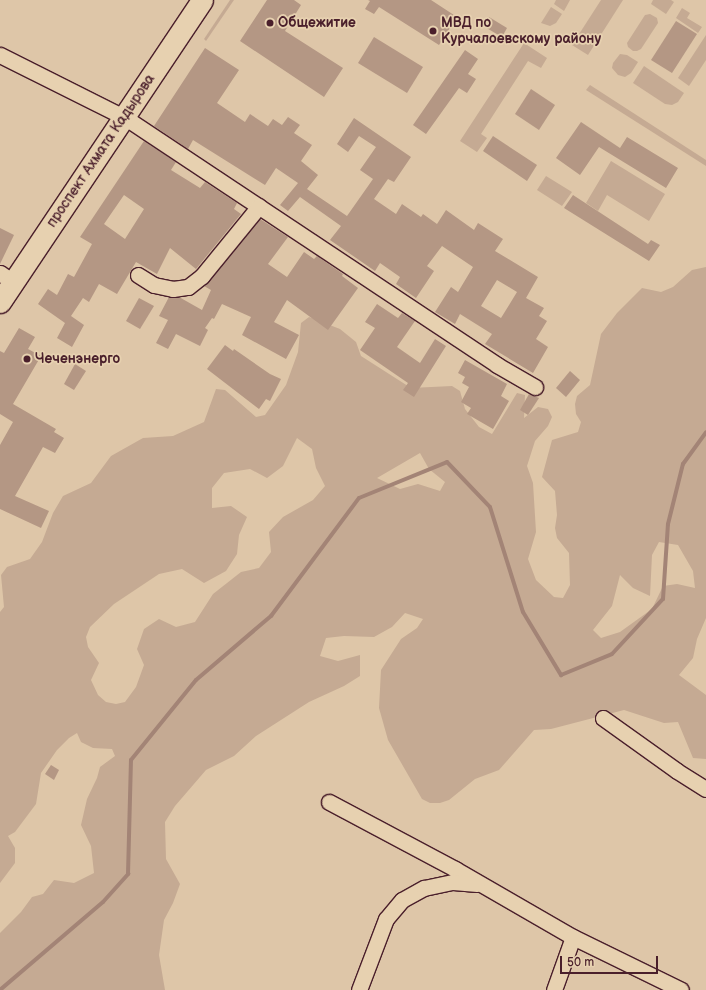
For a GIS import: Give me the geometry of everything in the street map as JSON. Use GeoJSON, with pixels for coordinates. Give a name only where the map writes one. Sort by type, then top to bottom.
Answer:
{"type":"FeatureCollection","features":[{"type":"Feature","properties":{"kind":"main road","name":"проспект Ахмата Кадырова"},"geometry":{"type":"LineString","coordinates":[[0,302],[7,278],[124,117],[202,0]]}},
{"type":"Feature","properties":{"kind":"street"},"geometry":{"type":"LineString","coordinates":[[0,55],[124,117],[497,366],[536,387]]}},
{"type":"Feature","properties":{"kind":"street"},"geometry":{"type":"LineString","coordinates":[[138,275],[154,284],[173,289],[188,287],[202,276],[259,206]]}},
{"type":"Feature","properties":{"kind":"street"},"geometry":{"type":"LineString","coordinates":[[603,718],[677,771],[706,789]]}},
{"type":"Feature","properties":{"kind":"street"},"geometry":{"type":"LineString","coordinates":[[329,802],[482,885],[573,937],[681,990]]}},
{"type":"Feature","properties":{"kind":"street"},"geometry":{"type":"LineString","coordinates":[[359,990],[386,920],[402,900],[424,888],[453,882],[482,885]]}},
{"type":"Feature","properties":{"kind":"street"},"geometry":{"type":"LineString","coordinates":[[554,990],[573,937]]}},
{"type":"Feature","properties":{"kind":"shaded area"},"geometry":{"type":"Polygon","coordinates":[[[230,0],[234,0],[206,41],[204,39],[230,0]]]}},
{"type":"Feature","properties":{"kind":"shaded area"},"geometry":{"type":"Polygon","coordinates":[[[556,0],[570,0],[564,11],[554,4],[556,0]]]}},
{"type":"Feature","properties":{"kind":"shaded area"},"geometry":{"type":"Polygon","coordinates":[[[601,0],[623,0],[588,55],[572,45],[601,0]]]}},
{"type":"Feature","properties":{"kind":"shaded area"},"geometry":{"type":"Polygon","coordinates":[[[653,0],[671,0],[674,2],[666,14],[651,4],[653,0]]]}},
{"type":"Feature","properties":{"kind":"shaded area"},"geometry":{"type":"Polygon","coordinates":[[[551,7],[562,14],[556,23],[550,26],[541,23],[551,7]]]}},
{"type":"Feature","properties":{"kind":"shaded area"},"geometry":{"type":"Polygon","coordinates":[[[682,8],[690,13],[687,18],[702,27],[698,33],[676,18],[682,8]]]}},
{"type":"Feature","properties":{"kind":"shaded area"},"geometry":{"type":"Polygon","coordinates":[[[650,14],[657,18],[658,23],[641,49],[633,51],[628,47],[627,43],[645,15],[650,14]]]}},
{"type":"Feature","properties":{"kind":"shaded area"},"geometry":{"type":"Polygon","coordinates":[[[706,35],[706,60],[689,86],[678,78],[706,35]]]}},
{"type":"Feature","properties":{"kind":"shaded area"},"geometry":{"type":"Polygon","coordinates":[[[524,43],[547,58],[541,68],[528,61],[481,134],[487,138],[477,152],[460,141],[524,43]]]}},
{"type":"Feature","properties":{"kind":"shaded area"},"geometry":{"type":"Polygon","coordinates":[[[620,54],[627,55],[638,62],[631,73],[625,77],[618,75],[612,68],[613,63],[620,54]]]}},
{"type":"Feature","properties":{"kind":"shaded area"},"geometry":{"type":"Polygon","coordinates":[[[644,66],[684,93],[678,102],[672,105],[665,104],[633,83],[644,66]]]}},
{"type":"Feature","properties":{"kind":"shaded area"},"geometry":{"type":"Polygon","coordinates":[[[590,85],[706,160],[706,166],[586,90],[590,85]]]}},
{"type":"Feature","properties":{"kind":"shaded area"},"geometry":{"type":"Polygon","coordinates":[[[611,161],[665,194],[649,221],[607,195],[598,211],[586,203],[611,161]]]}},
{"type":"Feature","properties":{"kind":"shaded area"},"geometry":{"type":"Polygon","coordinates":[[[546,176],[572,192],[562,206],[537,190],[546,176]]]}},
{"type":"Feature","properties":{"kind":"shaded area"},"geometry":{"type":"Polygon","coordinates":[[[706,267],[706,618],[697,639],[693,658],[679,675],[706,695],[706,759],[693,758],[678,722],[664,723],[624,710],[551,729],[534,730],[499,770],[475,779],[449,800],[440,803],[430,803],[422,799],[388,740],[379,708],[381,670],[401,639],[417,628],[423,619],[405,613],[392,627],[374,637],[344,636],[326,638],[320,656],[338,661],[360,655],[360,676],[344,686],[309,702],[256,736],[234,756],[206,770],[175,806],[165,822],[166,859],[180,884],[173,903],[164,920],[159,955],[165,990],[0,990],[0,933],[21,912],[32,897],[43,894],[54,880],[74,883],[94,873],[91,846],[81,825],[87,799],[97,778],[100,767],[115,756],[112,749],[93,748],[81,742],[77,733],[69,738],[57,750],[41,773],[36,804],[15,832],[8,836],[15,848],[15,863],[0,883],[0,612],[4,607],[1,575],[7,567],[30,559],[42,542],[53,513],[63,496],[91,483],[111,456],[143,438],[173,436],[204,422],[216,389],[225,390],[256,417],[265,415],[286,385],[298,352],[301,323],[309,317],[340,329],[356,342],[361,356],[411,388],[452,386],[460,391],[465,409],[479,427],[492,434],[517,393],[525,395],[524,418],[538,407],[548,409],[552,417],[548,426],[535,441],[527,466],[533,483],[536,532],[528,559],[536,580],[554,597],[563,598],[570,585],[569,553],[557,538],[555,528],[557,515],[555,491],[542,477],[552,440],[578,432],[581,422],[576,414],[575,404],[577,396],[590,385],[601,334],[617,313],[642,288],[661,292],[673,287],[692,270],[706,267]],[[297,438],[283,466],[267,478],[250,469],[224,473],[212,488],[212,508],[231,506],[247,517],[239,535],[237,554],[226,571],[204,583],[182,569],[159,574],[114,604],[90,627],[86,637],[88,647],[99,663],[91,680],[98,695],[106,702],[116,704],[125,702],[136,687],[144,665],[137,649],[144,629],[159,619],[176,627],[195,622],[213,594],[241,572],[259,568],[271,552],[269,532],[283,517],[313,500],[325,486],[316,468],[312,449],[297,438]],[[420,453],[377,478],[400,489],[418,484],[440,491],[445,482],[429,469],[420,453]],[[659,542],[652,555],[650,596],[633,588],[620,575],[612,606],[593,630],[601,638],[620,632],[652,609],[663,586],[677,584],[695,588],[693,571],[678,545],[659,542]]]}},
{"type":"Feature","properties":{"kind":"building"},"geometry":{"type":"Polygon","coordinates":[[[267,0],[294,0],[301,5],[285,31],[343,68],[324,97],[240,41],[267,0]]]}},
{"type":"Feature","properties":{"kind":"building","name":"МВД по Курчалоевскому району"},"geometry":{"type":"Polygon","coordinates":[[[368,0],[431,0],[457,17],[439,45],[379,7],[374,14],[365,9],[370,1],[368,0]]]}},
{"type":"Feature","properties":{"kind":"building"},"geometry":{"type":"Polygon","coordinates":[[[489,17],[507,28],[502,37],[483,26],[489,17]]]}},
{"type":"Feature","properties":{"kind":"building"},"geometry":{"type":"Polygon","coordinates":[[[676,21],[697,34],[672,73],[651,60],[676,21]]]}},
{"type":"Feature","properties":{"kind":"building","name":"Общежитие"},"geometry":{"type":"Polygon","coordinates":[[[374,37],[423,67],[407,93],[358,63],[374,37]]]}},
{"type":"Feature","properties":{"kind":"building"},"geometry":{"type":"Polygon","coordinates":[[[205,48],[239,70],[217,103],[245,122],[250,114],[268,126],[273,119],[282,125],[288,117],[300,125],[294,133],[312,145],[301,161],[318,175],[307,189],[347,216],[373,179],[360,170],[376,147],[359,136],[348,152],[337,144],[354,118],[411,157],[394,182],[388,179],[374,199],[396,214],[402,204],[421,217],[423,214],[437,224],[446,210],[474,230],[478,223],[503,239],[495,251],[538,277],[526,298],[544,308],[539,316],[547,321],[536,339],[548,347],[533,373],[485,344],[492,334],[460,314],[455,324],[435,312],[451,287],[458,292],[473,267],[442,246],[427,266],[434,271],[416,298],[396,284],[400,277],[380,263],[375,271],[330,240],[341,226],[300,197],[288,211],[280,205],[298,183],[276,168],[265,185],[193,140],[188,149],[154,126],[205,48]],[[497,280],[481,306],[501,318],[517,292],[497,280]]]}},
{"type":"Feature","properties":{"kind":"building"},"geometry":{"type":"Polygon","coordinates":[[[465,50],[478,59],[468,74],[476,79],[467,93],[459,88],[426,134],[413,125],[465,50]]]}},
{"type":"Feature","properties":{"kind":"building"},"geometry":{"type":"Polygon","coordinates":[[[531,89],[555,105],[539,130],[515,114],[531,89]]]}},
{"type":"Feature","properties":{"kind":"building"},"geometry":{"type":"Polygon","coordinates":[[[581,122],[620,148],[627,137],[678,168],[666,188],[599,147],[580,175],[556,158],[581,122]]]}},
{"type":"Feature","properties":{"kind":"building"},"geometry":{"type":"Polygon","coordinates":[[[493,136],[537,165],[527,181],[483,151],[493,136]]]}},
{"type":"Feature","properties":{"kind":"building"},"geometry":{"type":"Polygon","coordinates":[[[144,141],[176,162],[171,170],[200,188],[205,182],[237,203],[234,209],[241,214],[196,269],[170,248],[157,274],[136,262],[117,294],[99,284],[89,302],[83,298],[71,316],[84,325],[72,347],[57,338],[65,323],[38,304],[48,289],[57,295],[68,274],[74,277],[92,244],[80,237],[144,141]],[[124,195],[104,224],[125,239],[144,209],[124,195]]]}},
{"type":"Feature","properties":{"kind":"building"},"geometry":{"type":"Polygon","coordinates":[[[573,195],[648,244],[651,240],[660,245],[649,261],[564,208],[573,195]]]}},
{"type":"Feature","properties":{"kind":"building"},"geometry":{"type":"Polygon","coordinates":[[[260,219],[288,237],[268,264],[287,277],[304,252],[314,259],[317,256],[343,274],[342,276],[358,288],[328,330],[287,300],[274,322],[299,335],[286,359],[242,335],[251,317],[222,304],[214,319],[212,318],[205,328],[208,330],[200,346],[176,334],[168,349],[156,343],[168,320],[159,316],[169,297],[179,297],[202,310],[211,290],[204,286],[260,219]]]}},
{"type":"Feature","properties":{"kind":"building"},"geometry":{"type":"Polygon","coordinates":[[[0,228],[14,235],[0,264],[0,228]]]}},
{"type":"Feature","properties":{"kind":"building"},"geometry":{"type":"Polygon","coordinates":[[[139,298],[154,306],[140,329],[126,321],[139,298]]]}},
{"type":"Feature","properties":{"kind":"building"},"geometry":{"type":"Polygon","coordinates":[[[377,304],[398,318],[402,313],[415,321],[397,347],[420,363],[435,339],[446,346],[414,397],[403,390],[408,383],[360,350],[375,328],[365,322],[377,304]]]}},
{"type":"Feature","properties":{"kind":"building"},"geometry":{"type":"Polygon","coordinates":[[[19,328],[35,337],[28,349],[41,356],[13,404],[56,429],[54,432],[64,438],[55,453],[43,447],[15,496],[49,511],[41,528],[0,509],[0,445],[13,422],[0,414],[0,351],[4,353],[19,328]]]}},
{"type":"Feature","properties":{"kind":"building"},"geometry":{"type":"Polygon","coordinates":[[[225,345],[233,351],[234,349],[270,374],[281,379],[270,401],[266,399],[259,409],[207,369],[225,345]]]}},
{"type":"Feature","properties":{"kind":"building"},"geometry":{"type":"Polygon","coordinates":[[[465,360],[507,384],[501,396],[509,401],[493,429],[467,414],[471,408],[461,402],[469,387],[462,383],[465,377],[458,373],[465,360]]]}},
{"type":"Feature","properties":{"kind":"building"},"geometry":{"type":"Polygon","coordinates":[[[75,364],[86,371],[74,390],[64,384],[75,364]]]}},
{"type":"Feature","properties":{"kind":"building"},"geometry":{"type":"Polygon","coordinates":[[[570,371],[580,380],[566,397],[556,388],[570,371]]]}},
{"type":"Feature","properties":{"kind":"building"},"geometry":{"type":"Polygon","coordinates":[[[529,394],[539,398],[528,415],[520,410],[529,394]]]}},
{"type":"Feature","properties":{"kind":"building"},"geometry":{"type":"Polygon","coordinates":[[[51,765],[59,770],[54,780],[45,774],[51,765]]]}},
{"type":"Feature","properties":{"kind":"waterway"},"geometry":{"type":"LineString","coordinates":[[0,990],[103,902],[128,874],[131,760],[196,680],[271,616],[359,498],[447,462],[490,507],[523,612],[561,675],[612,654],[663,599],[668,524],[683,464],[706,432]]}},
{"type":"Feature","properties":{"kind":"place","name":"Общежитие"},"geometry":{"type":"Point","coordinates":[270,23]}},
{"type":"Feature","properties":{"kind":"place","name":"МВД по Курчалоевскому району"},"geometry":{"type":"Point","coordinates":[433,31]}},
{"type":"Feature","properties":{"kind":"place","name":"Чеченэнерго"},"geometry":{"type":"Point","coordinates":[27,359]}}]}
